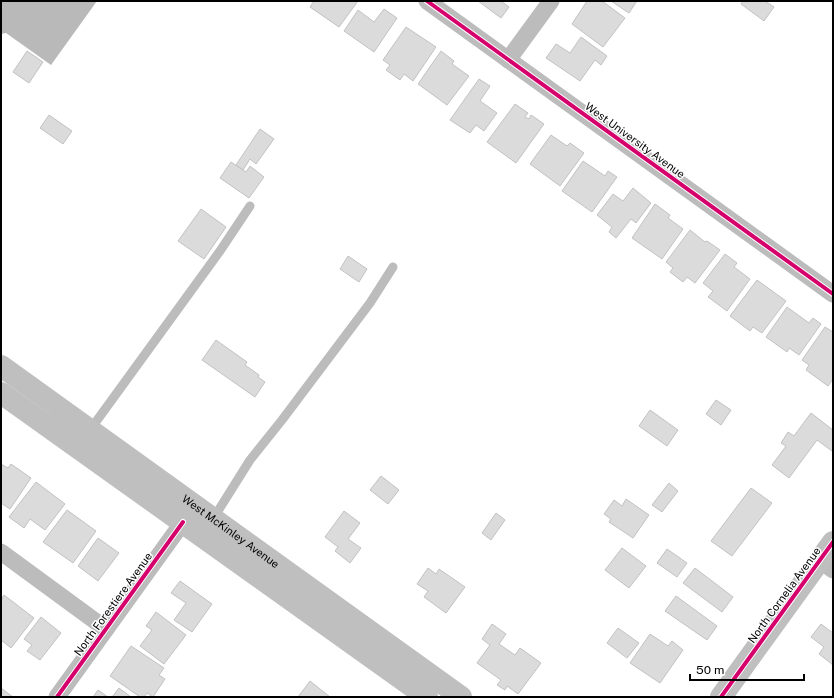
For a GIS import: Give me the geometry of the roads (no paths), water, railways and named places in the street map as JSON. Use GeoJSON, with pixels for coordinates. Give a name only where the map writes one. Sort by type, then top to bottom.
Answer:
{"type":"FeatureCollection","features":[{"type":"Feature","properties":{"kind":"main road","name":"West McKinley Avenue"},"geometry":{"type":"LineString","coordinates":[[1,366],[461,697]]}},
{"type":"Feature","properties":{"kind":"main road"},"geometry":{"type":"LineString","coordinates":[[1,379],[63,423],[88,429]]}},
{"type":"Feature","properties":{"kind":"main road","name":"West McKinley Avenue"},"geometry":{"type":"LineString","coordinates":[[1,393],[184,522],[427,697]]}},
{"type":"Feature","properties":{"kind":"main road","name":"North Cornelia Avenue"},"geometry":{"type":"LineString","coordinates":[[721,697],[826,565],[833,542]]}},
{"type":"Feature","properties":{"kind":"street","name":"West University Avenue"},"geometry":{"type":"LineString","coordinates":[[427,1],[833,294]]}},
{"type":"Feature","properties":{"kind":"street"},"geometry":{"type":"LineString","coordinates":[[508,60],[551,1]]}},
{"type":"Feature","properties":{"kind":"street","name":"North Forestiere Avenue"},"geometry":{"type":"LineString","coordinates":[[57,697],[184,522]]}},
{"type":"Feature","properties":{"kind":"street"},"geometry":{"type":"LineString","coordinates":[[1,552],[106,629]]}},
{"type":"Feature","properties":{"kind":"lane"},"geometry":{"type":"LineString","coordinates":[[88,429],[220,251],[250,206]]}},
{"type":"Feature","properties":{"kind":"lane"},"geometry":{"type":"LineString","coordinates":[[214,519],[250,460],[370,303],[393,267]]}}]}
